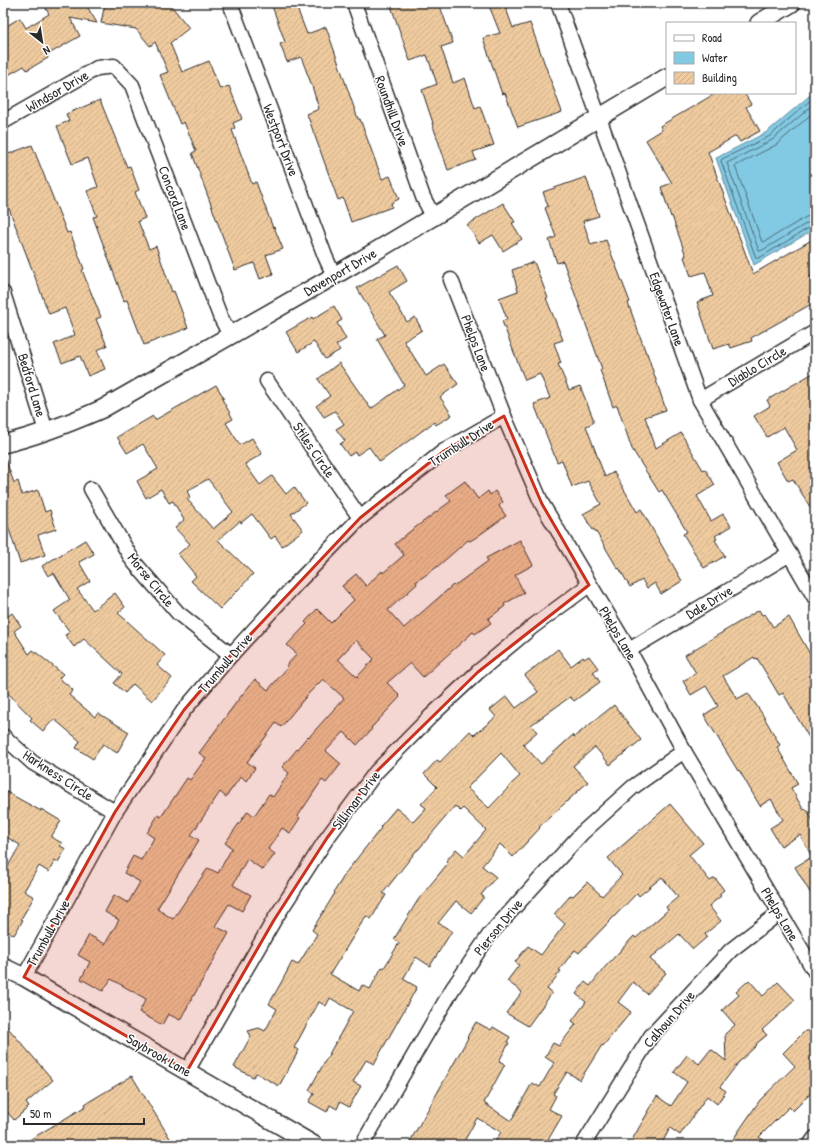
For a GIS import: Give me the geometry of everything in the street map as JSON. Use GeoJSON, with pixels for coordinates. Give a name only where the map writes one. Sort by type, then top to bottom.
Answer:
{"type":"FeatureCollection","features":[{"type":"Feature","properties":{"kind":"street","name":"Westport Drive"},"geometry":{"type":"LineString","coordinates":[[230,3],[325,256],[334,276]]}},
{"type":"Feature","properties":{"kind":"street","name":"Roundhill Drive"},"geometry":{"type":"LineString","coordinates":[[354,3],[423,197],[434,218]]}},
{"type":"Feature","properties":{"kind":"street","name":"Edgewater Lane"},"geometry":{"type":"LineString","coordinates":[[558,3],[700,400],[815,598]]}},
{"type":"Feature","properties":{"kind":"street"},"geometry":{"type":"LineString","coordinates":[[761,22],[792,3]]}},
{"type":"Feature","properties":{"kind":"street","name":"Windsor Drive"},"geometry":{"type":"LineString","coordinates":[[3,122],[97,68],[114,66]]}},
{"type":"Feature","properties":{"kind":"street","name":"Concord Lane"},"geometry":{"type":"LineString","coordinates":[[114,66],[132,85],[220,316],[230,335]]}},
{"type":"Feature","properties":{"kind":"street","name":"Davenport Drive"},"geometry":{"type":"LineString","coordinates":[[3,444],[70,423],[102,409],[434,218],[666,79]]}},
{"type":"Feature","properties":{"kind":"street","name":"Phelps Lane"},"geometry":{"type":"LineString","coordinates":[[452,280],[504,416],[542,504],[629,650],[684,751],[815,972]]}},
{"type":"Feature","properties":{"kind":"street","name":"Bedford Lane"},"geometry":{"type":"LineString","coordinates":[[3,293],[46,431]]}},
{"type":"Feature","properties":{"kind":"street","name":"Diablo Circle"},"geometry":{"type":"LineString","coordinates":[[700,400],[815,332]]}},
{"type":"Feature","properties":{"kind":"street","name":"Stiles Circle"},"geometry":{"type":"LineString","coordinates":[[267,381],[360,518]]}},
{"type":"Feature","properties":{"kind":"street","name":"Trumbull Drive"},"geometry":{"type":"LineString","coordinates":[[24,977],[115,812],[184,710],[231,655],[296,584],[360,518],[444,451],[504,416]]}},
{"type":"Feature","properties":{"kind":"street","name":"Morse Circle"},"geometry":{"type":"LineString","coordinates":[[91,489],[133,561],[178,613],[231,655]]}},
{"type":"Feature","properties":{"kind":"street","name":"Dale Drive"},"geometry":{"type":"LineString","coordinates":[[629,650],[790,554]]}},
{"type":"Feature","properties":{"kind":"street","name":"Silliman Drive"},"geometry":{"type":"LineString","coordinates":[[187,1071],[274,920],[327,838],[376,772],[432,715],[478,672],[532,627],[589,585]]}},
{"type":"Feature","properties":{"kind":"street","name":"Harkness Circle"},"geometry":{"type":"LineString","coordinates":[[3,736],[34,763],[115,812]]}},
{"type":"Feature","properties":{"kind":"street","name":"Pierson Drive"},"geometry":{"type":"LineString","coordinates":[[362,1145],[453,988],[490,934],[582,833],[633,787],[684,751]]}},
{"type":"Feature","properties":{"kind":"street","name":"Calhoun Drive"},"geometry":{"type":"LineString","coordinates":[[583,1145],[651,1036],[731,950],[780,913]]}},
{"type":"Feature","properties":{"kind":"street","name":"Saybrook Lane"},"geometry":{"type":"LineString","coordinates":[[3,967],[24,977],[314,1145]]}},
{"type":"Feature","properties":{"kind":"street"},"geometry":{"type":"LineString","coordinates":[[810,1145],[815,1138]]}},
{"type":"Feature","properties":{"kind":"highlighted area"},"geometry":{"type":"Polygon","coordinates":[[[504,416],[542,504],[589,585],[478,672],[376,772],[327,838],[274,920],[187,1071],[24,977],[115,812],[184,710],[231,655],[360,518],[444,451],[504,416]]]}},
{"type":"Feature","properties":{"kind":"water"},"geometry":{"type":"Polygon","coordinates":[[[815,91],[815,229],[754,265],[716,158],[767,132],[815,91]]]}},
{"type":"Feature","properties":{"kind":"building"},"geometry":{"type":"Polygon","coordinates":[[[43,3],[85,3],[97,23],[70,18],[80,36],[47,55],[48,58],[27,70],[24,66],[3,78],[3,28],[20,18],[26,28],[49,14],[43,3]]]}},
{"type":"Feature","properties":{"kind":"building"},"geometry":{"type":"Polygon","coordinates":[[[105,3],[169,3],[189,28],[170,43],[182,72],[209,61],[220,89],[229,86],[242,119],[233,123],[235,128],[232,130],[252,184],[256,182],[273,228],[274,227],[283,249],[266,255],[273,274],[260,279],[254,263],[235,270],[192,153],[196,151],[184,122],[180,124],[160,75],[168,72],[155,42],[150,46],[136,29],[101,23],[105,3]]]}},
{"type":"Feature","properties":{"kind":"building"},"geometry":{"type":"Polygon","coordinates":[[[271,3],[295,3],[307,34],[326,27],[358,119],[360,119],[382,179],[390,176],[399,199],[391,203],[392,207],[351,222],[343,198],[338,200],[307,114],[319,109],[312,86],[301,57],[287,62],[280,44],[285,42],[271,3]]]}},
{"type":"Feature","properties":{"kind":"building"},"geometry":{"type":"Polygon","coordinates":[[[390,3],[439,3],[453,43],[441,47],[453,83],[465,78],[475,108],[480,106],[494,145],[473,152],[476,160],[448,170],[422,90],[437,84],[427,55],[410,61],[390,3]]]}},
{"type":"Feature","properties":{"kind":"building"},"geometry":{"type":"Polygon","coordinates":[[[488,3],[504,3],[513,28],[530,23],[562,112],[518,127],[505,93],[502,94],[483,38],[500,33],[488,3]]]}},
{"type":"Feature","properties":{"kind":"building"},"geometry":{"type":"Polygon","coordinates":[[[714,94],[745,94],[751,104],[746,107],[760,131],[740,142],[736,136],[708,152],[753,274],[815,238],[815,273],[810,276],[815,285],[815,302],[751,338],[752,341],[731,348],[729,344],[713,349],[697,302],[713,296],[705,272],[691,276],[684,257],[686,256],[661,187],[672,183],[646,140],[662,130],[660,126],[714,94]]]}},
{"type":"Feature","properties":{"kind":"building"},"geometry":{"type":"Polygon","coordinates":[[[100,100],[127,167],[130,166],[139,190],[135,192],[145,218],[138,221],[149,249],[156,246],[172,292],[174,291],[188,328],[144,345],[127,300],[124,301],[93,217],[97,216],[87,191],[98,187],[88,158],[72,164],[57,126],[69,121],[66,114],[100,100]]]}},
{"type":"Feature","properties":{"kind":"building"},"geometry":{"type":"Polygon","coordinates":[[[32,145],[67,233],[70,232],[84,269],[82,270],[101,317],[96,319],[107,346],[97,350],[105,369],[88,376],[80,356],[62,363],[54,344],[75,335],[65,308],[49,314],[3,193],[3,156],[32,145]]]}},
{"type":"Feature","properties":{"kind":"building"},"geometry":{"type":"Polygon","coordinates":[[[586,177],[599,216],[583,221],[591,245],[606,240],[630,302],[628,303],[666,410],[645,417],[656,448],[681,433],[703,470],[705,469],[715,485],[697,496],[711,521],[723,514],[731,526],[715,536],[717,539],[715,540],[725,556],[704,568],[683,534],[687,532],[662,490],[659,492],[632,449],[617,405],[613,407],[600,370],[602,369],[563,261],[557,263],[549,240],[556,237],[545,208],[548,206],[543,192],[586,177]]]}},
{"type":"Feature","properties":{"kind":"building"},"geometry":{"type":"Polygon","coordinates":[[[503,203],[515,222],[512,223],[522,239],[503,251],[493,235],[479,243],[467,225],[503,203]]]}},
{"type":"Feature","properties":{"kind":"building"},"geometry":{"type":"Polygon","coordinates":[[[534,262],[548,298],[546,298],[563,340],[554,343],[561,363],[558,364],[569,390],[580,386],[593,418],[593,423],[586,426],[605,477],[614,472],[637,512],[641,509],[682,581],[661,594],[655,583],[647,588],[642,580],[630,587],[595,530],[593,530],[583,514],[601,504],[588,481],[572,487],[562,460],[557,462],[534,404],[550,398],[540,374],[525,380],[518,363],[502,321],[507,319],[499,298],[518,291],[512,270],[534,262]]]}},
{"type":"Feature","properties":{"kind":"building"},"geometry":{"type":"Polygon","coordinates":[[[398,265],[407,281],[389,292],[407,322],[415,317],[422,330],[404,341],[426,376],[444,364],[458,384],[440,397],[452,415],[436,425],[434,422],[380,462],[369,447],[357,455],[355,452],[349,456],[340,444],[345,441],[336,429],[344,424],[335,411],[324,417],[316,406],[330,396],[318,379],[339,363],[371,409],[404,385],[377,339],[385,335],[357,288],[398,265]]]}},
{"type":"Feature","properties":{"kind":"building"},"geometry":{"type":"Polygon","coordinates":[[[334,306],[342,320],[337,323],[346,339],[336,345],[340,350],[325,359],[314,342],[298,352],[286,332],[312,317],[313,319],[334,306]]]}},
{"type":"Feature","properties":{"kind":"building"},"geometry":{"type":"Polygon","coordinates":[[[815,372],[815,515],[793,479],[788,481],[777,462],[797,450],[784,427],[767,437],[754,416],[770,406],[767,400],[815,372]]]}},
{"type":"Feature","properties":{"kind":"building"},"geometry":{"type":"Polygon","coordinates":[[[216,385],[224,398],[222,399],[233,419],[226,423],[240,445],[252,438],[262,454],[245,464],[260,485],[272,476],[286,494],[294,487],[306,503],[291,514],[303,530],[282,546],[275,536],[271,539],[252,514],[241,523],[240,521],[218,540],[253,574],[220,609],[191,581],[196,576],[178,554],[190,544],[175,528],[184,520],[173,501],[169,503],[161,489],[146,498],[137,481],[158,469],[143,444],[127,453],[117,437],[153,416],[155,420],[216,385]],[[208,479],[187,491],[190,497],[187,499],[213,529],[233,512],[208,479]]]}},
{"type":"Feature","properties":{"kind":"building"},"geometry":{"type":"Polygon","coordinates":[[[3,458],[5,458],[14,483],[18,481],[22,495],[38,490],[45,512],[50,510],[56,529],[38,535],[45,555],[20,563],[6,520],[3,520],[3,458]]]}},
{"type":"Feature","properties":{"kind":"building"},"geometry":{"type":"Polygon","coordinates":[[[465,481],[478,499],[488,491],[490,495],[495,491],[503,502],[499,506],[506,516],[475,538],[470,541],[468,540],[437,567],[416,582],[417,584],[388,610],[404,628],[453,585],[454,586],[488,561],[486,558],[520,540],[533,565],[515,575],[524,593],[504,604],[505,606],[488,619],[491,623],[475,634],[473,632],[423,677],[410,663],[387,683],[399,694],[398,695],[400,697],[357,745],[344,732],[326,751],[341,764],[326,783],[322,780],[298,816],[300,818],[290,833],[282,828],[268,849],[275,854],[263,870],[247,859],[233,885],[251,895],[242,911],[229,904],[215,926],[229,933],[180,1020],[168,1014],[162,1025],[139,1012],[146,999],[111,979],[103,991],[81,979],[90,962],[78,955],[89,935],[105,944],[119,920],[105,912],[114,895],[128,903],[140,882],[124,873],[133,856],[141,860],[154,838],[147,833],[158,815],[161,817],[187,778],[190,780],[206,758],[199,753],[238,700],[255,679],[268,690],[297,654],[287,645],[307,624],[305,622],[317,609],[331,623],[354,600],[342,586],[356,574],[366,586],[382,571],[383,573],[404,555],[395,544],[451,501],[446,495],[465,481]],[[356,640],[338,659],[357,677],[374,659],[356,640]],[[323,679],[309,693],[281,727],[276,723],[247,762],[255,768],[246,781],[241,776],[226,797],[220,792],[191,835],[199,840],[157,909],[173,919],[208,868],[218,873],[232,848],[225,843],[248,811],[254,816],[269,794],[273,797],[289,773],[282,767],[308,736],[309,737],[344,698],[323,679]]]}},
{"type":"Feature","properties":{"kind":"building"},"geometry":{"type":"Polygon","coordinates":[[[85,540],[94,554],[79,562],[90,581],[77,589],[93,610],[115,593],[125,607],[118,613],[165,655],[157,665],[172,678],[152,701],[133,684],[125,693],[114,683],[122,674],[84,639],[74,647],[65,635],[70,632],[54,611],[70,600],[54,573],[48,576],[42,566],[85,540]]]}},
{"type":"Feature","properties":{"kind":"building"},"geometry":{"type":"Polygon","coordinates":[[[759,610],[762,615],[765,614],[773,627],[789,617],[815,663],[815,748],[783,693],[779,695],[757,658],[755,659],[754,657],[723,676],[737,699],[748,693],[761,712],[780,745],[777,747],[798,784],[791,788],[803,809],[807,810],[815,823],[815,901],[795,867],[812,857],[800,835],[781,846],[770,828],[783,820],[771,799],[760,806],[704,715],[718,706],[706,686],[691,695],[683,681],[696,673],[685,655],[759,610]]]}},
{"type":"Feature","properties":{"kind":"building"},"geometry":{"type":"Polygon","coordinates":[[[12,613],[21,626],[14,631],[29,654],[33,650],[63,674],[59,678],[73,690],[69,695],[95,717],[98,713],[129,732],[117,753],[103,744],[93,759],[76,748],[80,741],[54,719],[43,731],[30,720],[32,718],[3,688],[3,614],[5,618],[12,613]]]}},
{"type":"Feature","properties":{"kind":"building"},"geometry":{"type":"Polygon","coordinates":[[[558,649],[571,666],[583,657],[584,659],[589,656],[598,668],[593,672],[600,682],[574,701],[570,697],[531,725],[537,732],[523,744],[541,764],[573,735],[574,737],[614,705],[641,740],[610,765],[595,747],[573,766],[588,782],[539,827],[540,828],[513,857],[500,844],[482,866],[496,877],[481,895],[484,897],[471,913],[456,901],[438,923],[452,931],[430,966],[416,957],[403,979],[417,987],[374,1064],[366,1060],[353,1082],[361,1086],[349,1107],[340,1102],[337,1109],[330,1105],[327,1112],[309,1102],[314,1094],[309,1090],[353,1011],[330,998],[326,1006],[319,1002],[294,1048],[299,1050],[279,1086],[256,1073],[253,1077],[234,1067],[251,1036],[248,1031],[259,1028],[265,1031],[277,1009],[269,1004],[292,962],[298,965],[317,934],[312,930],[347,871],[396,808],[413,822],[426,808],[421,804],[437,787],[424,774],[437,760],[440,762],[470,731],[474,735],[496,717],[490,710],[507,696],[516,708],[538,692],[525,675],[558,649]],[[501,753],[467,788],[489,808],[520,776],[501,753]],[[455,806],[417,850],[383,893],[386,895],[371,919],[366,916],[330,974],[359,991],[362,985],[370,989],[382,967],[384,968],[399,943],[394,939],[418,900],[448,863],[446,861],[456,849],[464,856],[486,830],[463,808],[460,811],[455,806]]]}},
{"type":"Feature","properties":{"kind":"building"},"geometry":{"type":"Polygon","coordinates":[[[3,790],[61,821],[51,837],[62,843],[60,846],[66,849],[58,862],[55,860],[49,872],[39,866],[24,891],[34,897],[21,919],[23,920],[14,935],[3,929],[3,865],[7,868],[20,845],[3,835],[3,790]]]}},
{"type":"Feature","properties":{"kind":"building"},"geometry":{"type":"Polygon","coordinates":[[[670,804],[703,843],[689,855],[710,881],[715,878],[724,890],[719,894],[721,896],[709,906],[721,921],[705,934],[707,937],[693,949],[679,934],[650,959],[666,973],[647,994],[633,982],[618,1002],[631,1012],[603,1046],[602,1045],[580,1080],[567,1072],[553,1094],[556,1096],[549,1109],[562,1116],[545,1145],[493,1145],[501,1132],[477,1118],[462,1145],[408,1145],[476,1022],[491,1030],[493,1027],[510,1037],[507,1042],[509,1043],[499,1061],[505,1064],[484,1103],[511,1121],[532,1083],[540,1087],[554,1063],[545,1057],[553,1043],[559,1046],[576,1024],[572,1021],[586,1002],[576,994],[585,982],[590,986],[605,967],[634,936],[636,938],[668,910],[666,907],[678,897],[662,877],[639,896],[637,893],[579,953],[575,950],[559,970],[561,971],[547,989],[552,993],[528,1026],[506,1013],[522,992],[507,981],[519,965],[515,962],[528,946],[541,955],[565,924],[554,914],[571,895],[573,896],[587,882],[602,896],[622,875],[608,858],[670,804]]]}},
{"type":"Feature","properties":{"kind":"building"},"geometry":{"type":"Polygon","coordinates":[[[749,980],[763,996],[778,982],[795,1000],[762,1030],[767,1035],[738,1063],[720,1087],[726,1091],[717,1104],[707,1096],[680,1135],[670,1128],[661,1145],[629,1145],[657,1096],[671,1106],[687,1082],[674,1072],[687,1055],[699,1064],[711,1049],[726,1061],[725,1034],[735,1025],[722,1010],[739,995],[736,992],[749,980]]]}},
{"type":"Feature","properties":{"kind":"building"},"geometry":{"type":"Polygon","coordinates":[[[3,1022],[53,1080],[26,1103],[29,1107],[14,1120],[3,1107],[3,1022]]]}},
{"type":"Feature","properties":{"kind":"building"},"geometry":{"type":"Polygon","coordinates":[[[805,1031],[810,1031],[815,1036],[815,1089],[793,1111],[789,1107],[759,1137],[771,1145],[729,1145],[760,1100],[795,1066],[783,1053],[805,1031]]]}},
{"type":"Feature","properties":{"kind":"building"},"geometry":{"type":"Polygon","coordinates":[[[132,1076],[174,1145],[21,1145],[86,1106],[85,1104],[132,1076]]]}}]}
